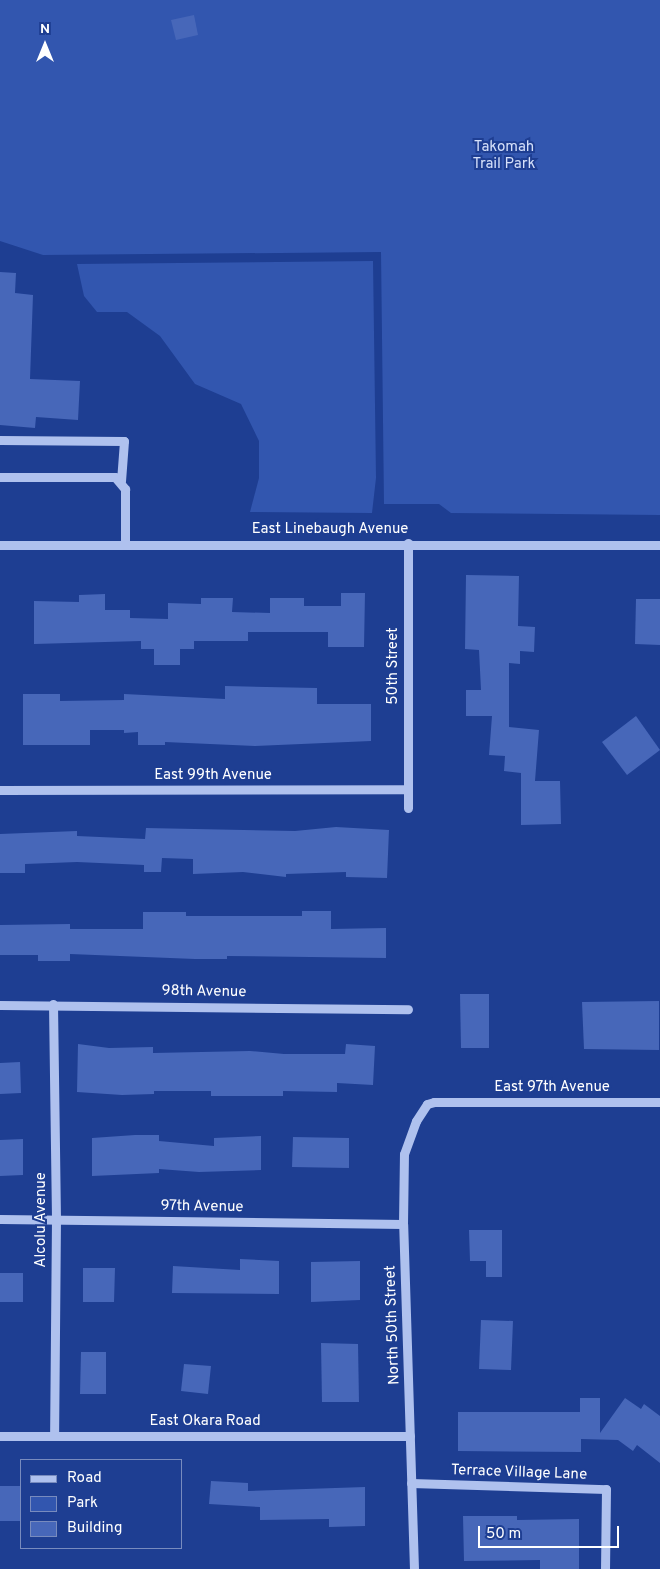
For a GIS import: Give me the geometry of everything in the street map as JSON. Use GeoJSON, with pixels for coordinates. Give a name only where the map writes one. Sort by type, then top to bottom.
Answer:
{"type":"FeatureCollection","features":[{"type":"Feature","properties":{"kind":"street"},"geometry":{"type":"LineString","coordinates":[[0,440],[124,441],[121,481]]}},
{"type":"Feature","properties":{"kind":"street"},"geometry":{"type":"LineString","coordinates":[[0,477],[115,477],[121,481],[125,489],[125,544]]}},
{"type":"Feature","properties":{"kind":"street","name":"East Linebaugh Avenue"},"geometry":{"type":"LineString","coordinates":[[0,545],[408,543],[660,545]]}},
{"type":"Feature","properties":{"kind":"street","name":"50th Street"},"geometry":{"type":"LineString","coordinates":[[408,543],[408,789]]}},
{"type":"Feature","properties":{"kind":"street"},"geometry":{"type":"LineString","coordinates":[[408,789],[408,808]]}},
{"type":"Feature","properties":{"kind":"street","name":"East 99th Avenue"},"geometry":{"type":"LineString","coordinates":[[0,790],[408,789]]}},
{"type":"Feature","properties":{"kind":"street","name":"Alcolu Avenue"},"geometry":{"type":"LineString","coordinates":[[53,1004],[56,1218],[54,1435]]}},
{"type":"Feature","properties":{"kind":"street","name":"98th Avenue"},"geometry":{"type":"LineString","coordinates":[[0,1005],[408,1008]]}},
{"type":"Feature","properties":{"kind":"street","name":"East 97th Avenue"},"geometry":{"type":"LineString","coordinates":[[444,1101],[660,1102]]}},
{"type":"Feature","properties":{"kind":"street","name":"North 50th Street"},"geometry":{"type":"LineString","coordinates":[[414,1569],[403,1224],[404,1154],[416,1122],[427,1104],[444,1101]]}},
{"type":"Feature","properties":{"kind":"street","name":"97th Avenue"},"geometry":{"type":"LineString","coordinates":[[0,1219],[56,1218],[403,1224]]}},
{"type":"Feature","properties":{"kind":"street","name":"East Okara Road"},"geometry":{"type":"LineString","coordinates":[[0,1436],[410,1436]]}},
{"type":"Feature","properties":{"kind":"street","name":"Terrace Village Lane"},"geometry":{"type":"LineString","coordinates":[[411,1484],[606,1489],[605,1569]]}},
{"type":"Feature","properties":{"kind":"green space","name":"Takomah Trail Park"},"geometry":{"type":"Polygon","coordinates":[[[0,0],[660,0],[660,515],[451,513],[439,504],[384,504],[381,252],[43,255],[0,241],[0,0]]]}},
{"type":"Feature","properties":{"kind":"green space"},"geometry":{"type":"Polygon","coordinates":[[[373,261],[376,478],[372,513],[250,512],[259,478],[259,441],[241,404],[195,384],[160,336],[127,312],[97,312],[84,296],[77,264],[373,261]]]}},
{"type":"Feature","properties":{"kind":"building"},"geometry":{"type":"Polygon","coordinates":[[[194,15],[198,35],[176,40],[171,20],[194,15]]]}},
{"type":"Feature","properties":{"kind":"building"},"geometry":{"type":"Polygon","coordinates":[[[0,272],[16,273],[15,293],[33,295],[30,379],[80,381],[78,420],[36,417],[35,428],[0,425],[0,272]]]}},
{"type":"Feature","properties":{"kind":"building"},"geometry":{"type":"Polygon","coordinates":[[[466,575],[519,576],[518,626],[535,627],[534,652],[520,651],[520,664],[509,663],[509,727],[539,730],[535,781],[560,781],[561,824],[521,825],[521,773],[504,771],[505,756],[489,755],[492,716],[466,716],[466,690],[481,690],[479,650],[465,649],[466,575]]]}},
{"type":"Feature","properties":{"kind":"building"},"geometry":{"type":"Polygon","coordinates":[[[341,593],[365,593],[364,647],[328,647],[328,632],[248,632],[248,641],[194,641],[194,649],[180,649],[180,665],[154,665],[154,649],[141,649],[141,641],[34,644],[34,601],[79,602],[79,595],[105,594],[105,610],[130,610],[130,618],[168,619],[168,603],[201,604],[201,598],[233,598],[232,612],[270,613],[270,598],[304,598],[304,606],[341,606],[341,593]]]}},
{"type":"Feature","properties":{"kind":"building"},"geometry":{"type":"Polygon","coordinates":[[[636,599],[660,599],[660,645],[635,644],[636,599]]]}},
{"type":"Feature","properties":{"kind":"building"},"geometry":{"type":"Polygon","coordinates":[[[225,686],[317,688],[317,704],[371,704],[371,741],[255,746],[165,742],[165,745],[138,745],[138,732],[124,733],[124,730],[90,730],[90,745],[23,745],[23,694],[60,694],[60,701],[124,700],[124,694],[225,699],[225,686]]]}},
{"type":"Feature","properties":{"kind":"building"},"geometry":{"type":"Polygon","coordinates":[[[636,716],[660,750],[627,775],[602,742],[636,716]]]}},
{"type":"Feature","properties":{"kind":"building"},"geometry":{"type":"Polygon","coordinates":[[[336,827],[389,830],[387,878],[346,877],[346,872],[286,874],[286,877],[243,872],[193,874],[193,859],[162,858],[161,872],[144,872],[144,865],[77,862],[25,864],[25,873],[0,873],[0,834],[77,831],[77,836],[145,839],[146,828],[295,831],[336,827]]]}},
{"type":"Feature","properties":{"kind":"building"},"geometry":{"type":"Polygon","coordinates":[[[302,911],[331,911],[331,929],[386,928],[386,958],[227,956],[227,959],[195,959],[70,954],[70,961],[38,961],[38,955],[0,955],[0,925],[70,924],[70,929],[143,929],[143,912],[186,912],[186,916],[302,916],[302,911]]]}},
{"type":"Feature","properties":{"kind":"building"},"geometry":{"type":"Polygon","coordinates":[[[460,994],[489,994],[489,1048],[461,1048],[460,994]]]}},
{"type":"Feature","properties":{"kind":"building"},"geometry":{"type":"Polygon","coordinates":[[[659,1001],[659,1050],[584,1049],[582,1002],[659,1001]]]}},
{"type":"Feature","properties":{"kind":"building"},"geometry":{"type":"Polygon","coordinates":[[[78,1044],[109,1048],[153,1047],[153,1053],[250,1051],[284,1054],[345,1054],[346,1044],[375,1046],[373,1085],[337,1083],[337,1092],[283,1091],[283,1096],[211,1096],[211,1091],[154,1091],[154,1094],[122,1095],[77,1092],[78,1044]]]}},
{"type":"Feature","properties":{"kind":"building"},"geometry":{"type":"Polygon","coordinates":[[[20,1062],[21,1093],[0,1094],[0,1063],[20,1062]]]}},
{"type":"Feature","properties":{"kind":"building"},"geometry":{"type":"Polygon","coordinates":[[[159,1135],[159,1141],[214,1146],[214,1138],[261,1136],[261,1170],[199,1172],[159,1169],[159,1173],[92,1176],[92,1138],[159,1135]]]}},
{"type":"Feature","properties":{"kind":"building"},"geometry":{"type":"Polygon","coordinates":[[[293,1137],[349,1138],[349,1168],[292,1167],[293,1137]]]}},
{"type":"Feature","properties":{"kind":"building"},"geometry":{"type":"Polygon","coordinates":[[[23,1139],[23,1175],[0,1176],[0,1140],[23,1139]]]}},
{"type":"Feature","properties":{"kind":"building"},"geometry":{"type":"Polygon","coordinates":[[[469,1230],[502,1230],[502,1277],[486,1277],[486,1261],[470,1261],[469,1230]]]}},
{"type":"Feature","properties":{"kind":"building"},"geometry":{"type":"Polygon","coordinates":[[[240,1259],[279,1261],[279,1294],[172,1293],[173,1266],[240,1270],[240,1259]]]}},
{"type":"Feature","properties":{"kind":"building"},"geometry":{"type":"Polygon","coordinates":[[[360,1261],[360,1300],[311,1302],[311,1262],[360,1261]]]}},
{"type":"Feature","properties":{"kind":"building"},"geometry":{"type":"Polygon","coordinates":[[[83,1268],[115,1268],[114,1302],[83,1302],[83,1268]]]}},
{"type":"Feature","properties":{"kind":"building"},"geometry":{"type":"Polygon","coordinates":[[[0,1273],[23,1273],[23,1302],[0,1302],[0,1273]]]}},
{"type":"Feature","properties":{"kind":"building"},"geometry":{"type":"Polygon","coordinates":[[[481,1320],[513,1321],[511,1370],[479,1369],[481,1320]]]}},
{"type":"Feature","properties":{"kind":"building"},"geometry":{"type":"Polygon","coordinates":[[[321,1343],[358,1344],[359,1402],[322,1402],[321,1343]]]}},
{"type":"Feature","properties":{"kind":"building"},"geometry":{"type":"Polygon","coordinates":[[[81,1352],[106,1352],[106,1394],[80,1394],[81,1352]]]}},
{"type":"Feature","properties":{"kind":"building"},"geometry":{"type":"Polygon","coordinates":[[[184,1364],[211,1366],[208,1394],[181,1391],[184,1364]]]}},
{"type":"Feature","properties":{"kind":"building"},"geometry":{"type":"Polygon","coordinates":[[[580,1398],[600,1398],[600,1433],[625,1398],[641,1409],[644,1404],[660,1416],[660,1463],[637,1445],[633,1451],[618,1440],[581,1439],[581,1452],[458,1451],[458,1412],[580,1412],[580,1398]]]}},
{"type":"Feature","properties":{"kind":"building"},"geometry":{"type":"Polygon","coordinates":[[[211,1481],[248,1483],[248,1491],[365,1487],[365,1526],[329,1527],[329,1519],[260,1520],[260,1507],[209,1504],[211,1481]]]}},
{"type":"Feature","properties":{"kind":"building"},"geometry":{"type":"Polygon","coordinates":[[[0,1486],[20,1486],[20,1521],[0,1521],[0,1486]]]}},
{"type":"Feature","properties":{"kind":"building"},"geometry":{"type":"Polygon","coordinates":[[[463,1516],[517,1516],[517,1520],[579,1519],[579,1569],[540,1569],[540,1560],[464,1561],[463,1516]]]}}]}
